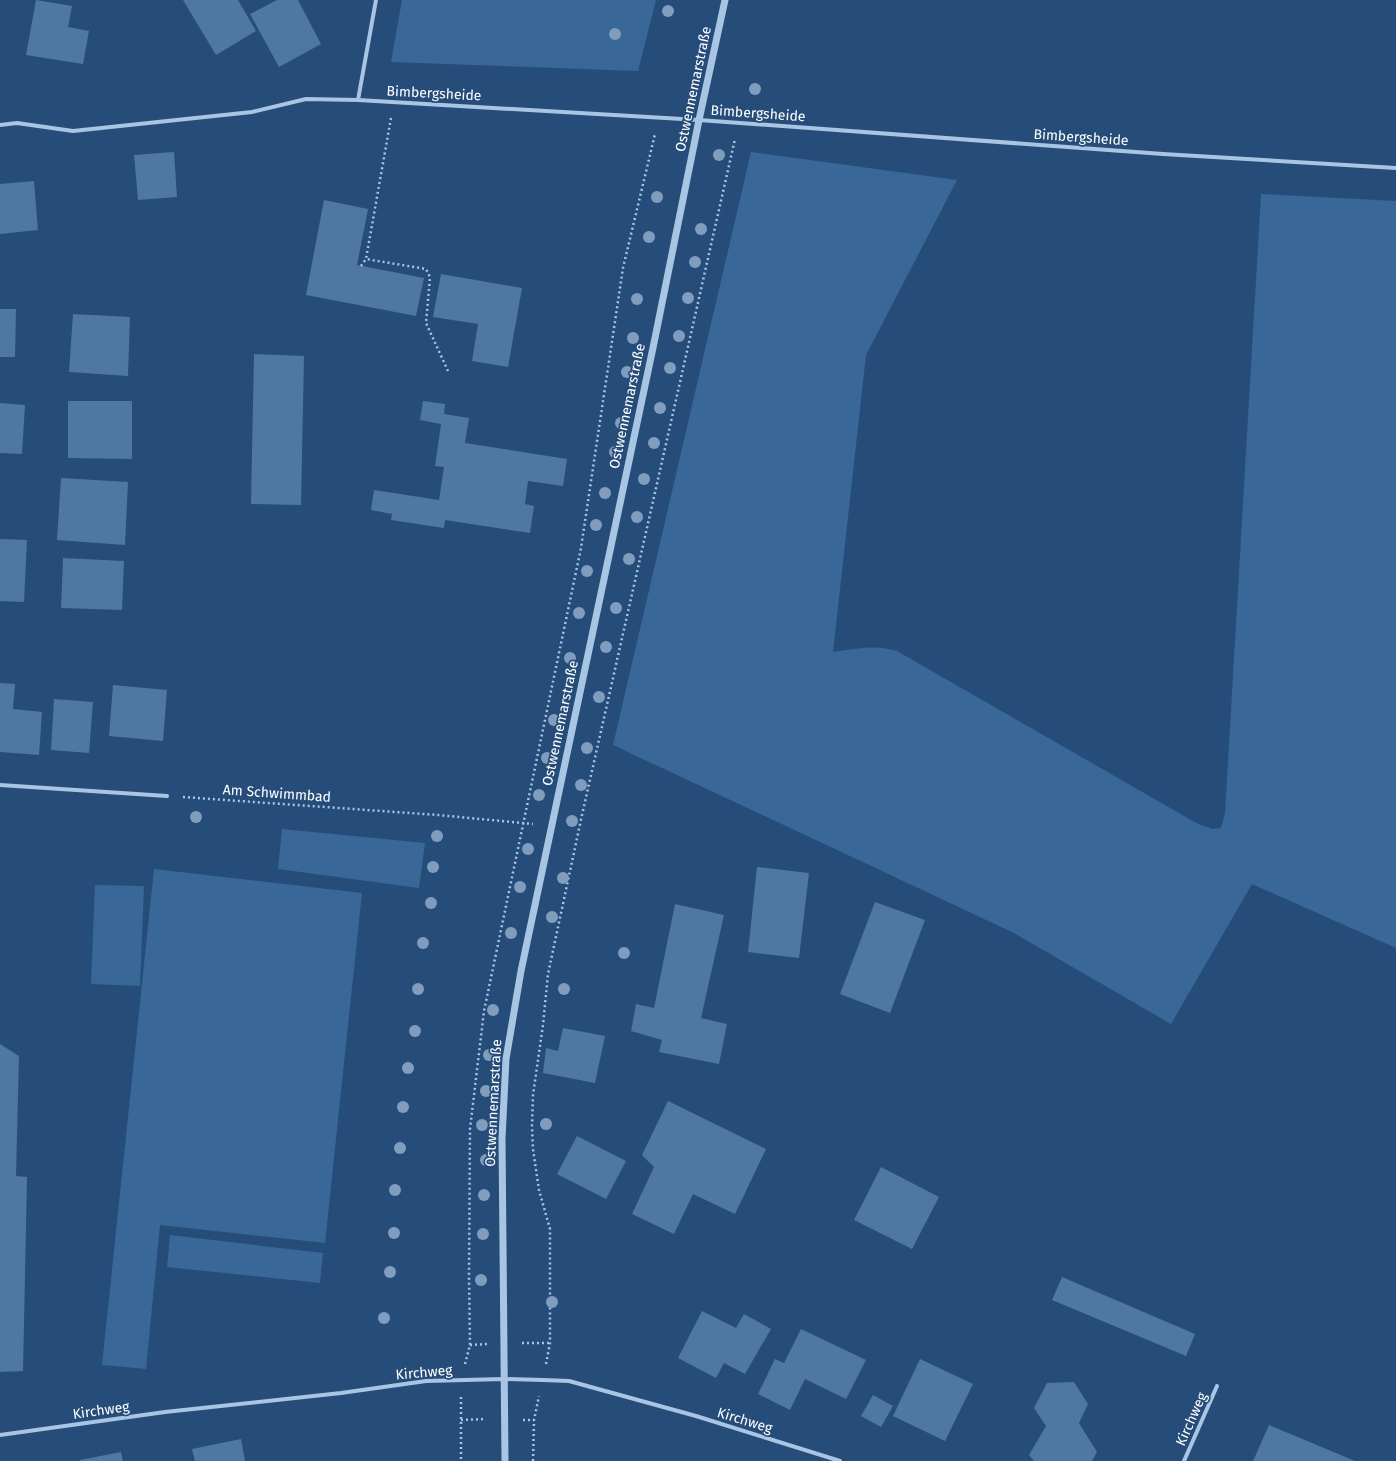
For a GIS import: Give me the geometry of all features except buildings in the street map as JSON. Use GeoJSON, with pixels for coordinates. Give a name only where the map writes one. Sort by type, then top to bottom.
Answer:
{"type":"FeatureCollection","features":[{"type":"Feature","properties":{"kind":"street"},"geometry":{"type":"LineString","coordinates":[[358,100],[376,0]]}},
{"type":"Feature","properties":{"kind":"street","name":"Ostwennemarstraße"},"geometry":{"type":"LineString","coordinates":[[505,1461],[502,1138],[506,1058],[521,972],[725,0]]}},
{"type":"Feature","properties":{"kind":"street","name":"Bimbergsheide"},"geometry":{"type":"LineString","coordinates":[[0,125],[17,123],[73,131],[252,112],[306,99],[358,100],[699,120],[1156,153],[1396,168]]}},
{"type":"Feature","properties":{"kind":"street"},"geometry":{"type":"LineString","coordinates":[[0,785],[167,796]]}},
{"type":"Feature","properties":{"kind":"street","name":"Kirchweg"},"geometry":{"type":"LineString","coordinates":[[0,1435],[165,1412],[342,1393],[426,1381],[504,1379],[543,1380],[569,1381],[696,1416],[840,1461]]}},
{"type":"Feature","properties":{"kind":"street","name":"Kirchweg"},"geometry":{"type":"LineString","coordinates":[[1184,1461],[1217,1386]]}},
{"type":"Feature","properties":{"kind":"path"},"geometry":{"type":"LineString","coordinates":[[361,266],[366,259],[393,102]]}},
{"type":"Feature","properties":{"kind":"path"},"geometry":{"type":"LineString","coordinates":[[462,1461],[461,1380],[470,1345],[470,1129],[484,1011],[581,548],[623,268],[659,118]]}},
{"type":"Feature","properties":{"kind":"path"},"geometry":{"type":"LineString","coordinates":[[533,1461],[534,1420],[550,1343],[550,1229],[539,1190],[533,1149],[532,1127],[533,1094],[543,1024],[548,974],[584,807],[738,123]]}},
{"type":"Feature","properties":{"kind":"path"},"geometry":{"type":"LineString","coordinates":[[366,259],[426,270],[430,277],[426,323],[448,371]]}},
{"type":"Feature","properties":{"kind":"path","name":"Am Schwimmbad"},"geometry":{"type":"LineString","coordinates":[[167,796],[552,825]]}},
{"type":"Feature","properties":{"kind":"shaded area"},"geometry":{"type":"Polygon","coordinates":[[[402,0],[656,0],[638,71],[391,62],[402,0]]]}},
{"type":"Feature","properties":{"kind":"shaded area"},"geometry":{"type":"Polygon","coordinates":[[[751,152],[957,180],[866,355],[833,652],[873,647],[897,651],[1198,824],[1213,829],[1221,828],[1225,813],[1261,194],[1396,201],[1396,948],[1252,884],[1171,1024],[1014,933],[613,745],[751,152]]]}},
{"type":"Feature","properties":{"kind":"shaded area"},"geometry":{"type":"Polygon","coordinates":[[[282,829],[425,843],[419,888],[278,869],[282,829]]]}},
{"type":"Feature","properties":{"kind":"shaded area"},"geometry":{"type":"Polygon","coordinates":[[[154,869],[362,893],[325,1243],[160,1225],[146,1369],[102,1365],[154,869]]]}},
{"type":"Feature","properties":{"kind":"shaded area"},"geometry":{"type":"Polygon","coordinates":[[[95,885],[144,886],[140,986],[91,984],[95,885]]]}},
{"type":"Feature","properties":{"kind":"shaded area"},"geometry":{"type":"Polygon","coordinates":[[[170,1235],[323,1253],[320,1283],[167,1267],[170,1235]]]}}]}
